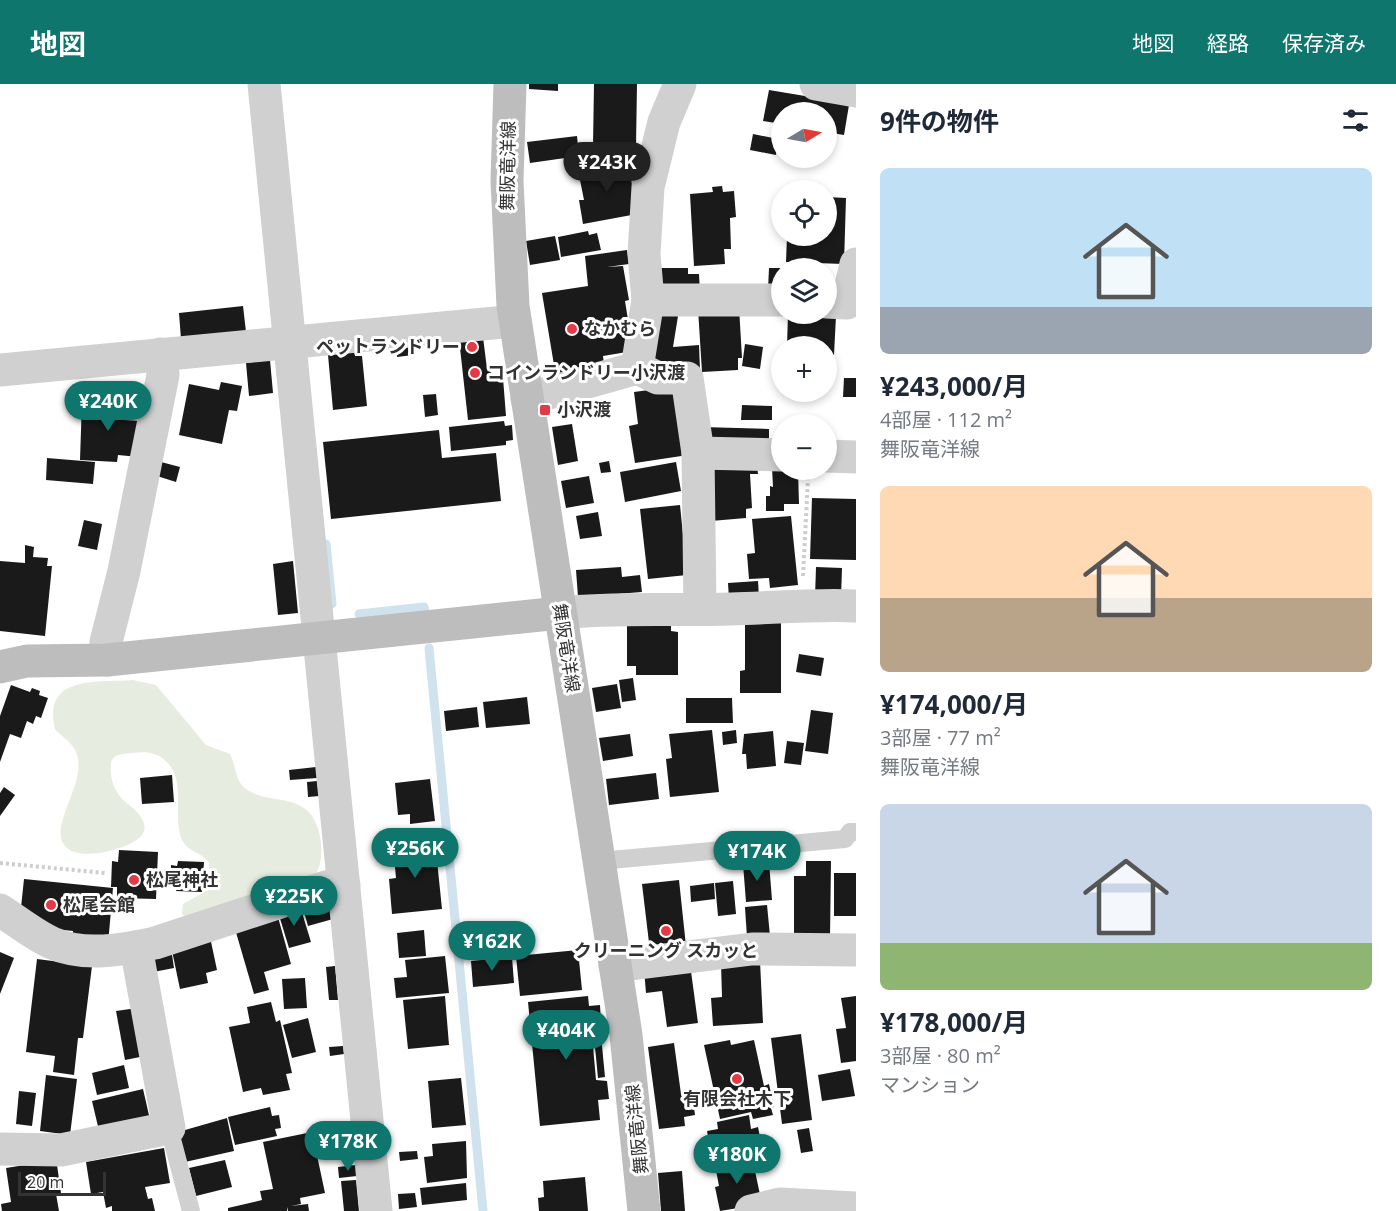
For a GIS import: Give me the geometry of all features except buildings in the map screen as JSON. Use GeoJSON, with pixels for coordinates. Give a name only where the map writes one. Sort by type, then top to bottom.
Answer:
{"type":"FeatureCollection","features":[{"type":"Feature","properties":{"kind":"main road","name":"舞阪竜洋線"},"geometry":{"type":"LineString","coordinates":[[510,84],[507,223],[515,321],[633,1089],[644,1211]]}},
{"type":"Feature","properties":{"kind":"main road"},"geometry":{"type":"LineString","coordinates":[[0,667],[27,661],[107,660],[560,613]]}},
{"type":"Feature","properties":{"kind":"street"},"geometry":{"type":"LineString","coordinates":[[264,84],[376,1211]]}},
{"type":"Feature","properties":{"kind":"street"},"geometry":{"type":"LineString","coordinates":[[637,368],[648,300],[644,254],[648,187],[664,122],[680,84]]}},
{"type":"Feature","properties":{"kind":"street"},"geometry":{"type":"LineString","coordinates":[[817,84],[856,91]]}},
{"type":"Feature","properties":{"kind":"street"},"geometry":{"type":"LineString","coordinates":[[837,303],[847,303],[856,264]]}},
{"type":"Feature","properties":{"kind":"street"},"geometry":{"type":"LineString","coordinates":[[648,300],[771,300]]}},
{"type":"Feature","properties":{"kind":"street"},"geometry":{"type":"LineString","coordinates":[[0,370],[515,321]]}},
{"type":"Feature","properties":{"kind":"street"},"geometry":{"type":"LineString","coordinates":[[107,660],[106,642],[124,571],[163,375],[161,354]]}},
{"type":"Feature","properties":{"kind":"street"},"geometry":{"type":"LineString","coordinates":[[526,399],[637,368],[658,378],[687,378],[698,453],[700,609]]}},
{"type":"Feature","properties":{"kind":"street"},"geometry":{"type":"LineString","coordinates":[[698,453],[771,455]]}},
{"type":"Feature","properties":{"kind":"street"},"geometry":{"type":"LineString","coordinates":[[837,456],[856,457]]}},
{"type":"Feature","properties":{"kind":"street"},"geometry":{"type":"LineString","coordinates":[[560,613],[595,609],[700,609],[802,604],[856,606]]}},
{"type":"Feature","properties":{"kind":"street"},"geometry":{"type":"LineString","coordinates":[[0,910],[42,938],[63,947],[101,951],[136,947],[326,886],[345,885]]}},
{"type":"Feature","properties":{"kind":"street"},"geometry":{"type":"LineString","coordinates":[[0,1149],[61,1150],[169,1128],[136,947]]}},
{"type":"Feature","properties":{"kind":"street"},"geometry":{"type":"LineString","coordinates":[[615,966],[752,949],[856,950]]}},
{"type":"Feature","properties":{"kind":"street"},"geometry":{"type":"LineString","coordinates":[[751,1211],[780,1204],[856,1208]]}},
{"type":"Feature","properties":{"kind":"lane"},"geometry":{"type":"LineString","coordinates":[[599,861],[845,839],[850,832],[856,832]]}},
{"type":"Feature","properties":{"kind":"lane"},"geometry":{"type":"LineString","coordinates":[[169,1128],[191,1211]]}},
{"type":"Feature","properties":{"kind":"path"},"geometry":{"type":"LineString","coordinates":[[802,604],[808,480]]}},
{"type":"Feature","properties":{"kind":"path"},"geometry":{"type":"LineString","coordinates":[[0,863],[105,873]]}},
{"type":"Feature","properties":{"kind":"shaded area"},"geometry":{"type":"Polygon","coordinates":[[[133,680],[156,685],[206,745],[230,754],[239,781],[251,792],[299,805],[309,812],[317,824],[321,843],[320,862],[313,878],[187,920],[182,914],[183,904],[208,890],[209,863],[182,840],[178,819],[177,785],[170,766],[162,758],[147,752],[118,755],[111,761],[111,775],[115,789],[143,820],[145,828],[142,834],[130,844],[105,852],[79,853],[66,847],[61,839],[61,828],[77,777],[78,764],[74,748],[55,729],[53,711],[57,699],[65,690],[76,685],[133,680]]]}},
{"type":"Feature","properties":{"kind":"waterway"},"geometry":{"type":"LineString","coordinates":[[326,544],[332,604]]}},
{"type":"Feature","properties":{"kind":"waterway"},"geometry":{"type":"LineString","coordinates":[[359,614],[424,607],[425,611]]}},
{"type":"Feature","properties":{"kind":"waterway"},"geometry":{"type":"LineString","coordinates":[[429,648],[483,1211]]}},
{"type":"Feature","properties":{"kind":"place","name":"なかむら"},"geometry":{"type":"Point","coordinates":[572,329]}},
{"type":"Feature","properties":{"kind":"place","name":"ペットランドリー"},"geometry":{"type":"Point","coordinates":[472,347]}},
{"type":"Feature","properties":{"kind":"place","name":"コインランドリー小沢渡"},"geometry":{"type":"Point","coordinates":[475,373]}},
{"type":"Feature","properties":{"kind":"place","name":"小沢渡"},"geometry":{"type":"Point","coordinates":[545,410]}},
{"type":"Feature","properties":{"kind":"place","name":"松尾神社"},"geometry":{"type":"Point","coordinates":[134,880]}},
{"type":"Feature","properties":{"kind":"place","name":"松尾会館"},"geometry":{"type":"Point","coordinates":[51,905]}},
{"type":"Feature","properties":{"kind":"place","name":"クリーニング スカッと"},"geometry":{"type":"Point","coordinates":[666,931]}},
{"type":"Feature","properties":{"kind":"place","name":"有限会社木下"},"geometry":{"type":"Point","coordinates":[737,1079]}}]}
